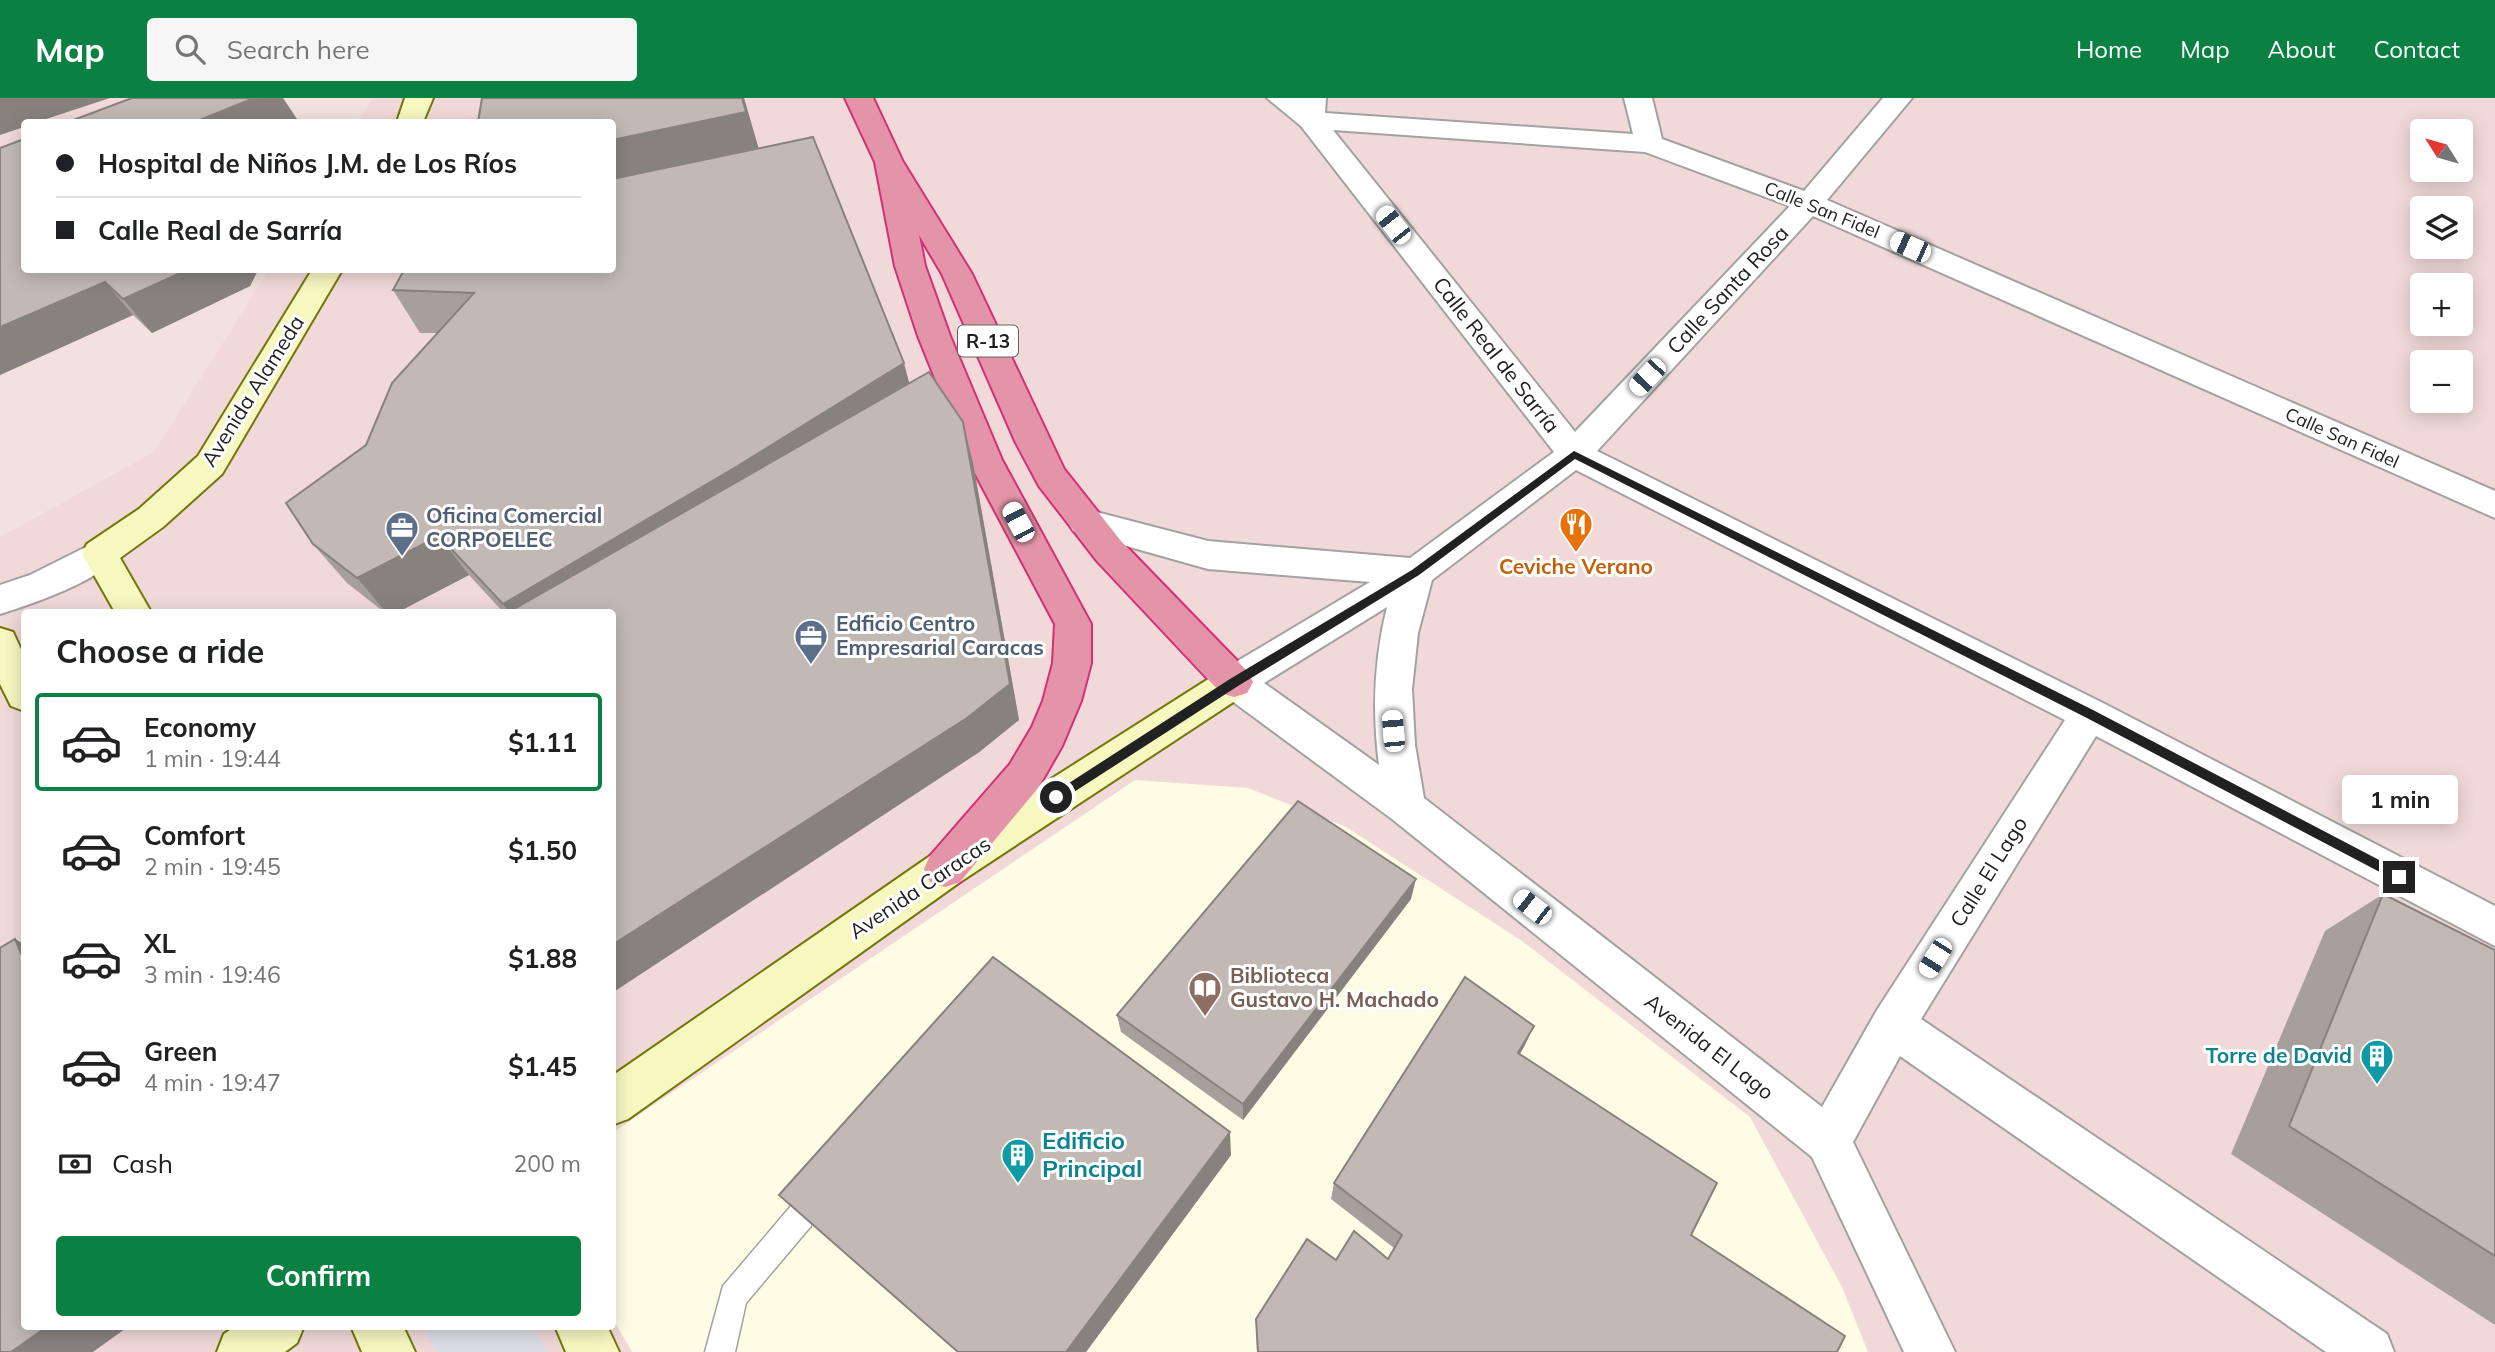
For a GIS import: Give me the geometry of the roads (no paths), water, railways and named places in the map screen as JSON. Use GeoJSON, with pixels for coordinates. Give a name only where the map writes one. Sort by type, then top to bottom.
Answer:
{"type":"FeatureCollection","features":[{"type":"Feature","properties":{"kind":"highway","name":"R-13"},"geometry":{"type":"LineString","coordinates":[[859,98],[889,162],[957,274],[1032,442],[1051,477],[1085,522],[1174,621],[1234,682]]}},
{"type":"Feature","properties":{"kind":"highway","name":"R-13"},"geometry":{"type":"LineString","coordinates":[[889,162],[910,266],[934,336],[985,460],[1073,624],[1072,663],[1062,701],[1048,734],[1024,776],[945,870]]}},
{"type":"Feature","properties":{"kind":"main road"},"geometry":{"type":"LineString","coordinates":[[412,119],[419,98]]}},
{"type":"Feature","properties":{"kind":"main road","name":"Avenida Alameda"},"geometry":{"type":"LineString","coordinates":[[100,554],[151,518],[210,465],[325,273]]}},
{"type":"Feature","properties":{"kind":"main road"},"geometry":{"type":"LineString","coordinates":[[100,554],[131,609]]}},
{"type":"Feature","properties":{"kind":"main road"},"geometry":{"type":"LineString","coordinates":[[0,643],[21,688]]}},
{"type":"Feature","properties":{"kind":"main road","name":"Avenida Caracas"},"geometry":{"type":"LineString","coordinates":[[616,1100],[945,870],[1234,682]]}},
{"type":"Feature","properties":{"kind":"main road"},"geometry":{"type":"LineString","coordinates":[[242,1352],[274,1330]]}},
{"type":"Feature","properties":{"kind":"main road"},"geometry":{"type":"LineString","coordinates":[[377,1330],[390,1352]]}},
{"type":"Feature","properties":{"kind":"main road"},"geometry":{"type":"LineString","coordinates":[[581,1330],[594,1352]]}},
{"type":"Feature","properties":{"kind":"street","name":"Calle Real de Sarría"},"geometry":{"type":"LineString","coordinates":[[1281,98],[1311,109],[1574,454],[2089,714],[2495,927]]}},
{"type":"Feature","properties":{"kind":"street"},"geometry":{"type":"LineString","coordinates":[[1638,98],[1649,144]]}},
{"type":"Feature","properties":{"kind":"street","name":"Calle Santa Rosa"},"geometry":{"type":"LineString","coordinates":[[1234,682],[1416,572],[1574,454],[1810,203],[1898,98]]}},
{"type":"Feature","properties":{"kind":"street","name":"Calle San Fidel"},"geometry":{"type":"LineString","coordinates":[[1311,109],[1649,144],[1810,203],[2495,505]]}},
{"type":"Feature","properties":{"kind":"street"},"geometry":{"type":"LineString","coordinates":[[1085,522],[1208,555],[1416,572],[1397,636],[1391,706],[1395,756],[1406,807]]}},
{"type":"Feature","properties":{"kind":"street"},"geometry":{"type":"LineString","coordinates":[[0,600],[43,584],[100,554]]}},
{"type":"Feature","properties":{"kind":"street","name":"Avenida El Lago"},"geometry":{"type":"LineString","coordinates":[[1234,682],[1406,807],[1828,1141],[1930,1352]]}},
{"type":"Feature","properties":{"kind":"street","name":"Calle El Lago"},"geometry":{"type":"LineString","coordinates":[[1828,1141],[1893,1025],[2089,714]]}},
{"type":"Feature","properties":{"kind":"street"},"geometry":{"type":"LineString","coordinates":[[1893,1025],[2369,1352]]}},
{"type":"Feature","properties":{"kind":"lane"},"geometry":{"type":"LineString","coordinates":[[720,1352],[733,1296],[801,1216]]}},
{"type":"Feature","properties":{"kind":"place","name":"Ceviche Verano"},"geometry":{"type":"Point","coordinates":[1576,554]}},
{"type":"Feature","properties":{"kind":"place","name":"Oficina Comercial CORPOELEC"},"geometry":{"type":"Point","coordinates":[402,558]}},
{"type":"Feature","properties":{"kind":"place","name":"Edficio Centro Empresarial Caracas"},"geometry":{"type":"Point","coordinates":[811,666]}},
{"type":"Feature","properties":{"kind":"place","name":"Biblioteca Gustavo H. Machado"},"geometry":{"type":"Point","coordinates":[1205,1018]}},
{"type":"Feature","properties":{"kind":"place","name":"Torre de David"},"geometry":{"type":"Point","coordinates":[2377,1086]}},
{"type":"Feature","properties":{"kind":"place","name":"Edificio Principal"},"geometry":{"type":"Point","coordinates":[1018,1185]}}]}
